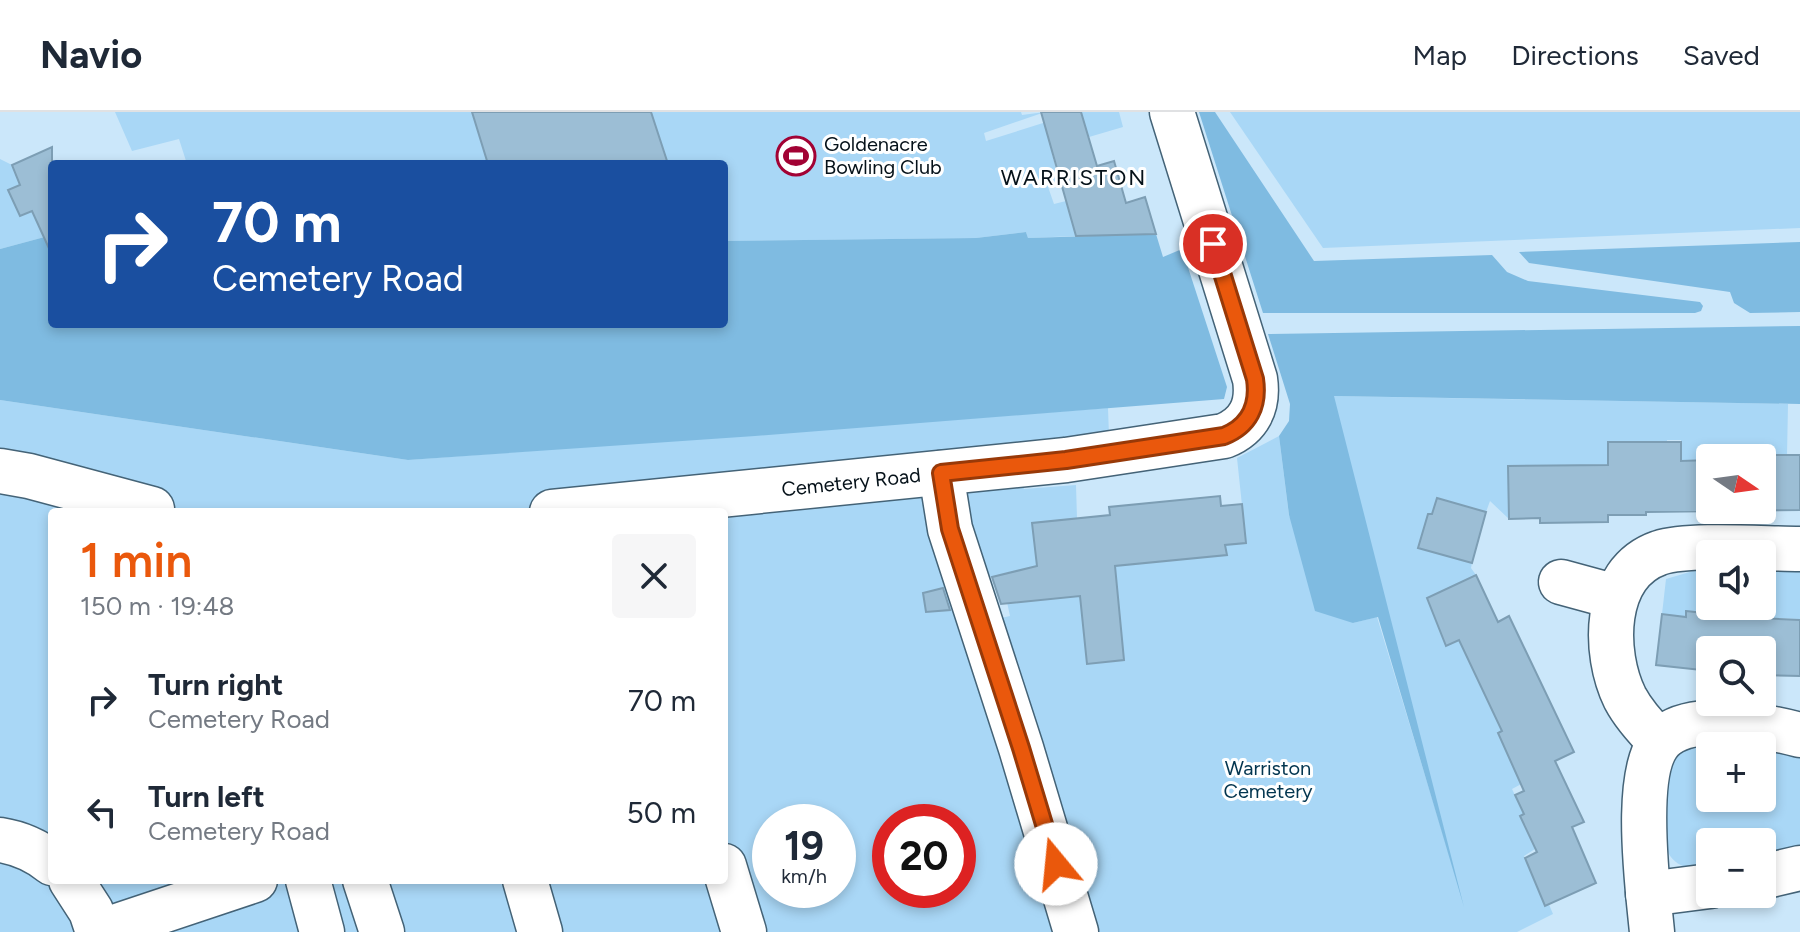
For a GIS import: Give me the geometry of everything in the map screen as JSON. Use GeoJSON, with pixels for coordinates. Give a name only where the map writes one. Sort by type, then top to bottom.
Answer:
{"type":"FeatureCollection","features":[{"type":"Feature","properties":{"kind":"street","name":"Cemetery Road"},"geometry":{"type":"LineString","coordinates":[[631,508],[1066,460],[1224,436],[1235,431],[1245,423],[1257,393],[1172,112]]}},
{"type":"Feature","properties":{"kind":"street"},"geometry":{"type":"LineString","coordinates":[[0,471],[147,508]]}},
{"type":"Feature","properties":{"kind":"street"},"geometry":{"type":"LineString","coordinates":[[941,473],[950,529],[1021,748],[1076,932]]}},
{"type":"Feature","properties":{"kind":"street"},"geometry":{"type":"LineString","coordinates":[[1659,741],[1635,714],[1618,679],[1612,637],[1616,597],[1632,571],[1665,551],[1800,549]]}},
{"type":"Feature","properties":{"kind":"street"},"geometry":{"type":"LineString","coordinates":[[1561,582],[1616,597]]}},
{"type":"Feature","properties":{"kind":"street"},"geometry":{"type":"LineString","coordinates":[[1696,892],[1650,913],[1645,830],[1646,776],[1651,754],[1659,741],[1685,727],[1719,723],[1800,735]]}},
{"type":"Feature","properties":{"kind":"street"},"geometry":{"type":"LineString","coordinates":[[0,840],[13,842],[48,860]]}},
{"type":"Feature","properties":{"kind":"street"},"geometry":{"type":"LineString","coordinates":[[1776,874],[1800,868]]}},
{"type":"Feature","properties":{"kind":"street"},"geometry":{"type":"LineString","coordinates":[[728,879],[744,932]]}},
{"type":"Feature","properties":{"kind":"street"},"geometry":{"type":"LineString","coordinates":[[74,884],[91,911],[99,932],[243,884]]}},
{"type":"Feature","properties":{"kind":"street"},"geometry":{"type":"LineString","coordinates":[[309,884],[322,932]]}},
{"type":"Feature","properties":{"kind":"street"},"geometry":{"type":"LineString","coordinates":[[366,884],[382,932]]}},
{"type":"Feature","properties":{"kind":"street"},"geometry":{"type":"LineString","coordinates":[[526,884],[540,932]]}},
{"type":"Feature","properties":{"kind":"green space"},"geometry":{"type":"Polygon","coordinates":[[[115,112],[1021,112],[1022,115],[1045,112],[984,133],[986,141],[1078,112],[1119,112],[1123,127],[1089,137],[1090,143],[1052,154],[1059,180],[1047,184],[1054,204],[1066,201],[1076,236],[1028,238],[1026,232],[976,238],[728,241],[728,160],[186,160],[179,139],[132,151],[115,112]]]}},
{"type":"Feature","properties":{"kind":"green space"},"geometry":{"type":"Polygon","coordinates":[[[1230,112],[1800,112],[1800,228],[1323,248],[1230,112]]]}},
{"type":"Feature","properties":{"kind":"green space"},"geometry":{"type":"Polygon","coordinates":[[[0,159],[12,165],[20,185],[9,190],[20,216],[48,204],[48,236],[0,249],[0,159]]]}},
{"type":"Feature","properties":{"kind":"green space","name":"Warriston Cemetery"},"geometry":{"type":"Polygon","coordinates":[[[1333,396],[1788,404],[1787,455],[1776,455],[1776,444],[1696,444],[1696,460],[1681,461],[1681,440],[1667,440],[1666,461],[1608,471],[1508,466],[1509,519],[1490,501],[1486,512],[1437,498],[1432,514],[1428,514],[1419,548],[1472,563],[1471,568],[1476,575],[1427,599],[1446,646],[1459,640],[1502,731],[1498,734],[1525,782],[1512,789],[1524,814],[1520,817],[1535,849],[1524,856],[1553,914],[1517,932],[0,932],[0,400],[408,460],[1108,408],[1109,436],[1020,452],[1024,489],[1076,485],[1077,518],[1032,524],[1041,600],[1117,592],[1115,566],[1226,555],[1225,545],[1246,543],[1237,458],[1279,436],[1289,516],[1353,623],[1377,617],[1454,871],[1333,396]],[[1001,575],[979,580],[988,621],[1010,616],[1001,575]],[[1118,610],[1082,614],[1087,664],[1124,660],[1118,610]]]}},
{"type":"Feature","properties":{"kind":"green space"},"geometry":{"type":"Polygon","coordinates":[[[1776,561],[1800,561],[1800,619],[1776,618],[1776,561]]]}},
{"type":"Feature","properties":{"kind":"green space"},"geometry":{"type":"Polygon","coordinates":[[[1696,570],[1696,613],[1686,612],[1686,617],[1662,614],[1666,579],[1696,570]]]}},
{"type":"Feature","properties":{"kind":"green space"},"geometry":{"type":"Polygon","coordinates":[[[1696,747],[1696,812],[1776,812],[1776,751],[1800,755],[1800,852],[1776,858],[1776,828],[1696,828],[1696,870],[1674,860],[1666,845],[1665,771],[1678,754],[1696,747]]]}},
{"type":"Feature","properties":{"kind":"shaded area"},"geometry":{"type":"Polygon","coordinates":[[[1199,112],[1215,112],[1314,261],[1492,255],[1507,272],[1528,281],[1700,302],[1703,306],[1701,311],[1695,313],[1263,313],[1199,112]]]}},
{"type":"Feature","properties":{"kind":"shaded area"},"geometry":{"type":"Polygon","coordinates":[[[1026,232],[1028,238],[1156,234],[1163,257],[1182,249],[1227,387],[1224,399],[408,460],[0,400],[0,249],[48,236],[48,328],[728,328],[728,241],[976,238],[1026,232]]]}},
{"type":"Feature","properties":{"kind":"shaded area"},"geometry":{"type":"Polygon","coordinates":[[[1800,242],[1800,312],[1750,313],[1734,303],[1730,292],[1529,263],[1519,252],[1800,242]]]}},
{"type":"Feature","properties":{"kind":"shaded area"},"geometry":{"type":"Polygon","coordinates":[[[1800,326],[1800,404],[1334,396],[1464,907],[1378,617],[1353,623],[1315,611],[1289,515],[1279,436],[1289,421],[1290,404],[1268,334],[1800,326]]]}},
{"type":"Feature","properties":{"kind":"building"},"geometry":{"type":"Polygon","coordinates":[[[472,112],[651,112],[667,160],[487,160],[472,112]]]}},
{"type":"Feature","properties":{"kind":"building"},"geometry":{"type":"Polygon","coordinates":[[[1041,112],[1081,112],[1097,166],[1114,161],[1126,203],[1145,197],[1156,234],[1076,236],[1041,112]]]}},
{"type":"Feature","properties":{"kind":"building"},"geometry":{"type":"Polygon","coordinates":[[[52,147],[52,160],[48,160],[48,246],[32,211],[20,216],[8,190],[20,185],[12,165],[52,147]]]}},
{"type":"Feature","properties":{"kind":"building"},"geometry":{"type":"Polygon","coordinates":[[[1608,442],[1681,442],[1681,461],[1696,460],[1696,511],[1608,515],[1608,522],[1540,523],[1540,518],[1509,519],[1508,466],[1608,465],[1608,442]]]}},
{"type":"Feature","properties":{"kind":"building"},"geometry":{"type":"Polygon","coordinates":[[[1776,455],[1800,455],[1800,510],[1776,510],[1776,455]]]}},
{"type":"Feature","properties":{"kind":"building"},"geometry":{"type":"Polygon","coordinates":[[[1220,496],[1221,506],[1242,504],[1246,543],[1225,545],[1227,555],[1115,566],[1124,660],[1087,664],[1080,596],[1001,604],[992,577],[1037,566],[1032,523],[1110,515],[1109,507],[1220,496]]]}},
{"type":"Feature","properties":{"kind":"building"},"geometry":{"type":"Polygon","coordinates":[[[1437,498],[1486,512],[1472,563],[1418,548],[1428,514],[1432,514],[1437,498]]]}},
{"type":"Feature","properties":{"kind":"building"},"geometry":{"type":"Polygon","coordinates":[[[1476,575],[1498,622],[1509,616],[1574,752],[1555,761],[1584,822],[1572,827],[1596,883],[1545,906],[1525,858],[1537,852],[1520,816],[1524,814],[1515,795],[1524,791],[1498,733],[1502,731],[1459,640],[1446,646],[1427,598],[1476,575]]]}},
{"type":"Feature","properties":{"kind":"building"},"geometry":{"type":"Polygon","coordinates":[[[943,588],[950,610],[926,612],[923,593],[943,588]]]}},
{"type":"Feature","properties":{"kind":"building"},"geometry":{"type":"Polygon","coordinates":[[[1686,611],[1696,612],[1696,620],[1800,620],[1800,676],[1776,675],[1776,636],[1696,636],[1696,669],[1656,665],[1662,614],[1686,617],[1686,611]]]}},
{"type":"Feature","properties":{"kind":"place","name":"Goldenacre Bowling Club"},"geometry":{"type":"Point","coordinates":[796,156]}},
{"type":"Feature","properties":{"kind":"district","name":"WARRISTON"},"geometry":{"type":"Point","coordinates":[1074,177]}},
{"type":"Feature","properties":{"kind":"route"},"geometry":{"type":"LineString","coordinates":[[1056,864],[950,529],[941,473],[1066,460],[1224,436],[1245,423],[1257,393],[1255,379],[1213,244]]}}]}
